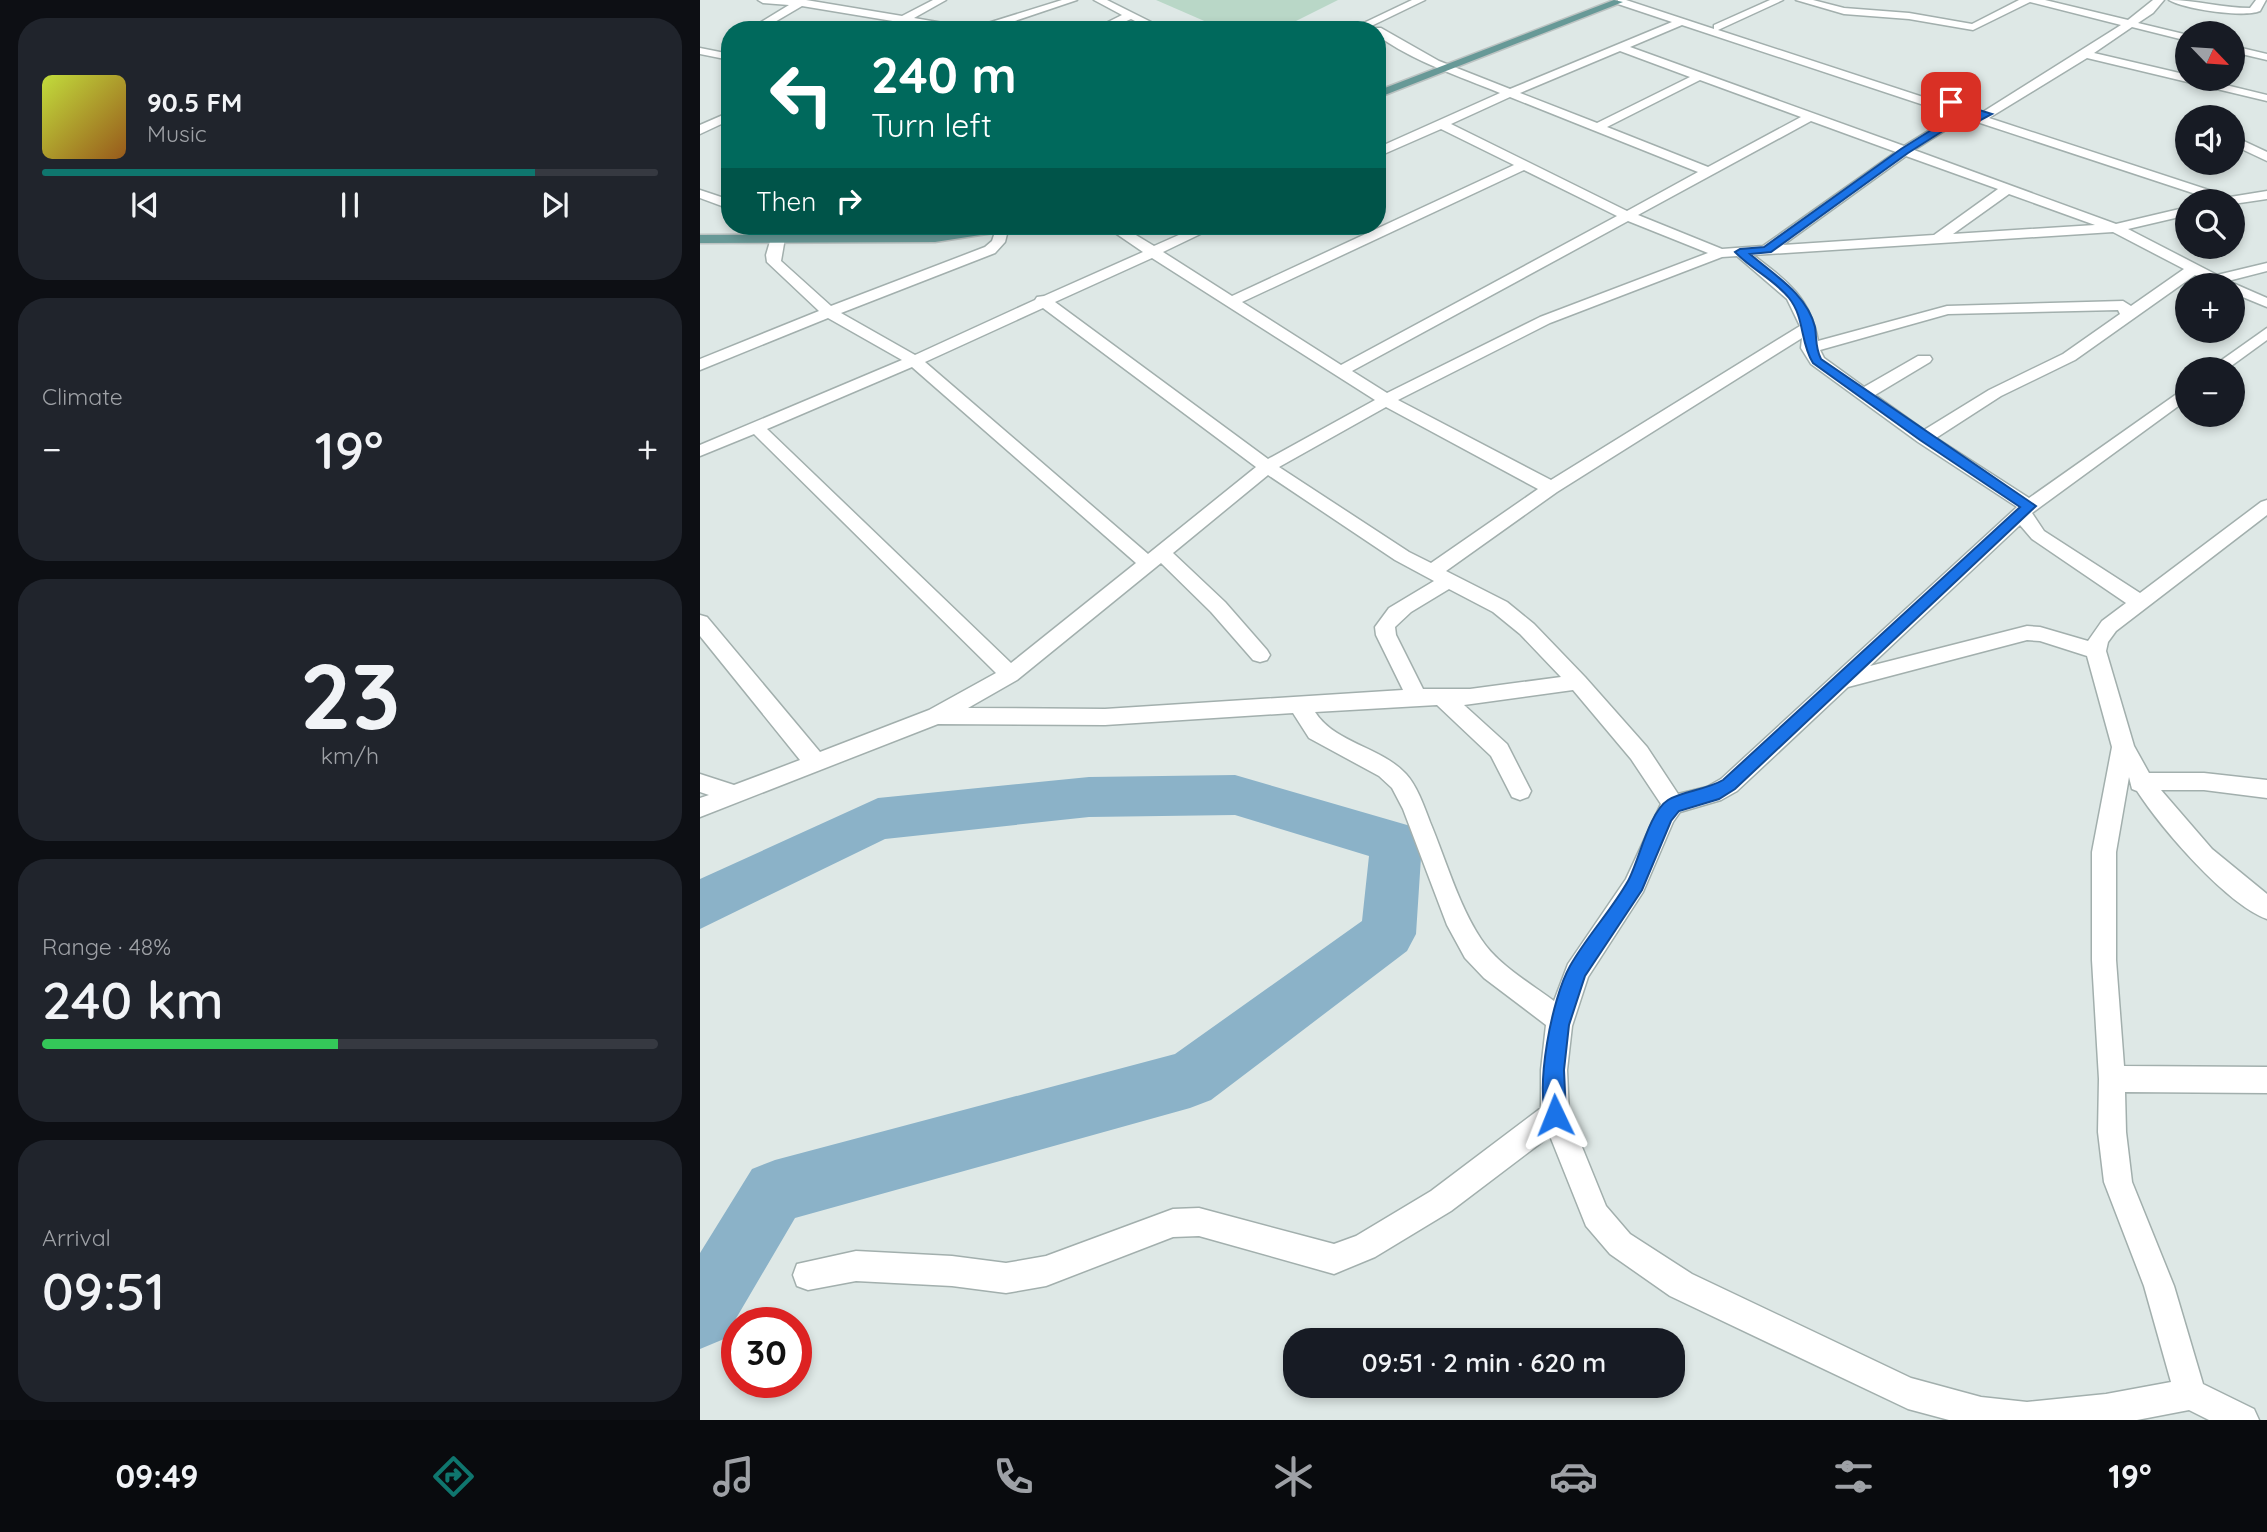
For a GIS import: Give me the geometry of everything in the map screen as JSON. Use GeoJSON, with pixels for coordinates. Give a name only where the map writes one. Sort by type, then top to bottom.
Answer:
{"type":"FeatureCollection","features":[{"type":"Feature","properties":{"kind":"main road"},"geometry":{"type":"LineString","coordinates":[[1386,82],[1618,1]]}},
{"type":"Feature","properties":{"kind":"main road"},"geometry":{"type":"LineString","coordinates":[[1386,92],[1618,1]]}},
{"type":"Feature","properties":{"kind":"main road"},"geometry":{"type":"LineString","coordinates":[[700,239],[877,240],[955,235]]}},
{"type":"Feature","properties":{"kind":"street"},"geometry":{"type":"LineString","coordinates":[[764,0],[804,1],[916,21]]}},
{"type":"Feature","properties":{"kind":"street"},"geometry":{"type":"LineString","coordinates":[[902,21],[941,0]]}},
{"type":"Feature","properties":{"kind":"street"},"geometry":{"type":"LineString","coordinates":[[1005,21],[1072,0]]}},
{"type":"Feature","properties":{"kind":"street"},"geometry":{"type":"LineString","coordinates":[[1099,0],[1144,21]]}},
{"type":"Feature","properties":{"kind":"street"},"geometry":{"type":"LineString","coordinates":[[1386,21],[1420,0]]}},
{"type":"Feature","properties":{"kind":"street"},"geometry":{"type":"LineString","coordinates":[[1718,27],[1778,0]]}},
{"type":"Feature","properties":{"kind":"street"},"geometry":{"type":"LineString","coordinates":[[1801,0],[1844,11],[1909,16],[1973,27],[2028,0]]}},
{"type":"Feature","properties":{"kind":"street"},"geometry":{"type":"LineString","coordinates":[[2033,0],[2175,35]]}},
{"type":"Feature","properties":{"kind":"street"},"geometry":{"type":"LineString","coordinates":[[1983,116],[2085,54],[2149,11],[2160,0]]}},
{"type":"Feature","properties":{"kind":"street"},"geometry":{"type":"LineString","coordinates":[[2174,0],[2245,12],[2256,9],[2261,0]]}},
{"type":"Feature","properties":{"kind":"street"},"geometry":{"type":"LineString","coordinates":[[769,21],[804,1]]}},
{"type":"Feature","properties":{"kind":"street"},"geometry":{"type":"LineString","coordinates":[[1618,1],[1718,27],[2194,189]]}},
{"type":"Feature","properties":{"kind":"street"},"geometry":{"type":"LineString","coordinates":[[1618,1],[1964,114],[1983,116],[2251,197]]}},
{"type":"Feature","properties":{"kind":"street"},"geometry":{"type":"LineString","coordinates":[[1118,21],[1132,15]]}},
{"type":"Feature","properties":{"kind":"street"},"geometry":{"type":"LineString","coordinates":[[1386,149],[1510,93],[1680,22]]}},
{"type":"Feature","properties":{"kind":"street"},"geometry":{"type":"LineString","coordinates":[[1386,36],[1435,63],[1706,171]]}},
{"type":"Feature","properties":{"kind":"street"},"geometry":{"type":"LineString","coordinates":[[1620,47],[2115,228],[2199,273]]}},
{"type":"Feature","properties":{"kind":"street"},"geometry":{"type":"LineString","coordinates":[[2245,52],[2267,57]]}},
{"type":"Feature","properties":{"kind":"street"},"geometry":{"type":"LineString","coordinates":[[2085,54],[2267,99]]}},
{"type":"Feature","properties":{"kind":"street"},"geometry":{"type":"LineString","coordinates":[[1597,128],[1700,76]]}},
{"type":"Feature","properties":{"kind":"street"},"geometry":{"type":"LineString","coordinates":[[1767,250],[1905,151],[1964,114]]}},
{"type":"Feature","properties":{"kind":"street"},"geometry":{"type":"LineString","coordinates":[[1341,370],[1630,217],[1706,171],[1810,117]]}},
{"type":"Feature","properties":{"kind":"street"},"geometry":{"type":"LineString","coordinates":[[700,118],[721,119]]}},
{"type":"Feature","properties":{"kind":"street"},"geometry":{"type":"LineString","coordinates":[[700,130],[721,121]]}},
{"type":"Feature","properties":{"kind":"street"},"geometry":{"type":"LineString","coordinates":[[1443,125],[1630,217],[1720,253]]}},
{"type":"Feature","properties":{"kind":"street"},"geometry":{"type":"LineString","coordinates":[[2245,146],[2267,157]]}},
{"type":"Feature","properties":{"kind":"street"},"geometry":{"type":"LineString","coordinates":[[1386,229],[1522,166]]}},
{"type":"Feature","properties":{"kind":"street"},"geometry":{"type":"LineString","coordinates":[[1938,238],[2008,188]]}},
{"type":"Feature","properties":{"kind":"street"},"geometry":{"type":"LineString","coordinates":[[700,194],[721,202]]}},
{"type":"Feature","properties":{"kind":"street"},"geometry":{"type":"LineString","coordinates":[[2245,198],[2267,195]]}},
{"type":"Feature","properties":{"kind":"street"},"geometry":{"type":"LineString","coordinates":[[700,808],[936,716],[1010,675],[1267,467],[1386,400],[1545,320],[1720,253],[2115,228],[2175,214]]}},
{"type":"Feature","properties":{"kind":"street"},"geometry":{"type":"LineString","coordinates":[[700,365],[990,250],[1003,235]]}},
{"type":"Feature","properties":{"kind":"street"},"geometry":{"type":"LineString","coordinates":[[1126,235],[1386,400],[1551,488]]}},
{"type":"Feature","properties":{"kind":"street"},"geometry":{"type":"LineString","coordinates":[[700,451],[914,361],[1188,235]]}},
{"type":"Feature","properties":{"kind":"street"},"geometry":{"type":"LineString","coordinates":[[1230,302],[1374,235]]}},
{"type":"Feature","properties":{"kind":"street"},"geometry":{"type":"LineString","coordinates":[[778,238],[773,255],[774,262],[829,312],[914,361],[1219,607],[1261,655]]}},
{"type":"Feature","properties":{"kind":"street"},"geometry":{"type":"LineString","coordinates":[[1740,252],[1794,296],[1809,327],[1809,348],[1817,361],[2026,509],[2030,527],[2038,535],[2141,603]]}},
{"type":"Feature","properties":{"kind":"street"},"geometry":{"type":"LineString","coordinates":[[2245,274],[2267,267]]}},
{"type":"Feature","properties":{"kind":"street"},"geometry":{"type":"LineString","coordinates":[[1924,438],[1996,393],[2069,357],[2192,270]]}},
{"type":"Feature","properties":{"kind":"street"},"geometry":{"type":"LineString","coordinates":[[2245,293],[2267,303]]}},
{"type":"Feature","properties":{"kind":"street"},"geometry":{"type":"LineString","coordinates":[[1042,300],[1267,467],[1402,556],[1500,607],[1527,629],[1578,681],[1639,753],[1673,805]]}},
{"type":"Feature","properties":{"kind":"street"},"geometry":{"type":"LineString","coordinates":[[1809,348],[1947,310],[2023,310],[2123,305],[2129,314]]}},
{"type":"Feature","properties":{"kind":"street"},"geometry":{"type":"LineString","coordinates":[[1417,697],[1386,635],[1384,626],[1388,620],[1551,488],[1809,327]]}},
{"type":"Feature","properties":{"kind":"street"},"geometry":{"type":"LineString","coordinates":[[2234,357],[2267,333]]}},
{"type":"Feature","properties":{"kind":"street"},"geometry":{"type":"LineString","coordinates":[[1863,395],[1924,359]]}},
{"type":"Feature","properties":{"kind":"street"},"geometry":{"type":"LineString","coordinates":[[2175,400],[2026,509],[1729,785],[1713,794],[1673,805],[1664,817],[1635,885],[1577,972],[1561,1021],[1554,1070],[1555,1115],[1596,1216],[1620,1244],[1681,1284],[1908,1393],[1980,1413],[2027,1419],[2106,1410],[2190,1394],[2243,1420]]}},
{"type":"Feature","properties":{"kind":"street"},"geometry":{"type":"LineString","coordinates":[[757,428],[1010,675]]}},
{"type":"Feature","properties":{"kind":"street"},"geometry":{"type":"LineString","coordinates":[[2267,506],[2109,626],[2098,641],[2096,651],[2123,747],[2140,783],[2177,830],[2247,894],[2267,908]]}},
{"type":"Feature","properties":{"kind":"street"},"geometry":{"type":"LineString","coordinates":[[700,622],[815,762]]}},
{"type":"Feature","properties":{"kind":"street"},"geometry":{"type":"LineString","coordinates":[[1839,681],[2027,633],[2040,634],[2096,651]]}},
{"type":"Feature","properties":{"kind":"street"},"geometry":{"type":"LineString","coordinates":[[936,716],[1105,717],[1417,697],[1470,697],[1578,681]]}},
{"type":"Feature","properties":{"kind":"street"},"geometry":{"type":"LineString","coordinates":[[1443,698],[1499,750],[1520,791]]}},
{"type":"Feature","properties":{"kind":"street"},"geometry":{"type":"LineString","coordinates":[[1300,706],[1317,732],[1387,770],[1400,782],[1414,809],[1459,925],[1475,950],[1493,970],[1561,1021]]}},
{"type":"Feature","properties":{"kind":"street"},"geometry":{"type":"LineString","coordinates":[[2123,747],[2104,852],[2104,960],[2112,1079],[2112,1132],[2118,1182],[2159,1286],[2190,1394]]}},
{"type":"Feature","properties":{"kind":"street"},"geometry":{"type":"LineString","coordinates":[[2140,783],[2178,779],[2207,780],[2267,789]]}},
{"type":"Feature","properties":{"kind":"street"},"geometry":{"type":"LineString","coordinates":[[700,783],[736,794]]}},
{"type":"Feature","properties":{"kind":"street"},"geometry":{"type":"LineString","coordinates":[[2112,1079],[2267,1080]]}},
{"type":"Feature","properties":{"kind":"street"},"geometry":{"type":"LineString","coordinates":[[808,1275],[856,1266],[952,1271],[1006,1278],[1046,1271],[1173,1223],[1199,1222],[1334,1259],[1365,1247],[1441,1201],[1555,1115]]}},
{"type":"Feature","properties":{"kind":"green space"},"geometry":{"type":"Polygon","coordinates":[[[1156,0],[1338,0],[1296,21],[1204,21],[1156,0]]]}},
{"type":"Feature","properties":{"kind":"waterway"},"geometry":{"type":"LineString","coordinates":[[700,905],[878,819],[1089,797],[1235,795],[1396,842],[1388,934],[1190,1079],[775,1192],[700,1315]]}},
{"type":"Feature","properties":{"kind":"route"},"geometry":{"type":"LineString","coordinates":[[1555,1115],[1554,1070],[1559,1025],[1577,972],[1635,885],[1664,817],[1673,805],[1713,794],[1729,785],[2029,506],[1924,438],[1817,361],[1809,348],[1809,327],[1803,310],[1794,296],[1740,252],[1767,250],[1905,151],[1964,114],[1979,119],[1988,114],[1951,102]]}}]}
